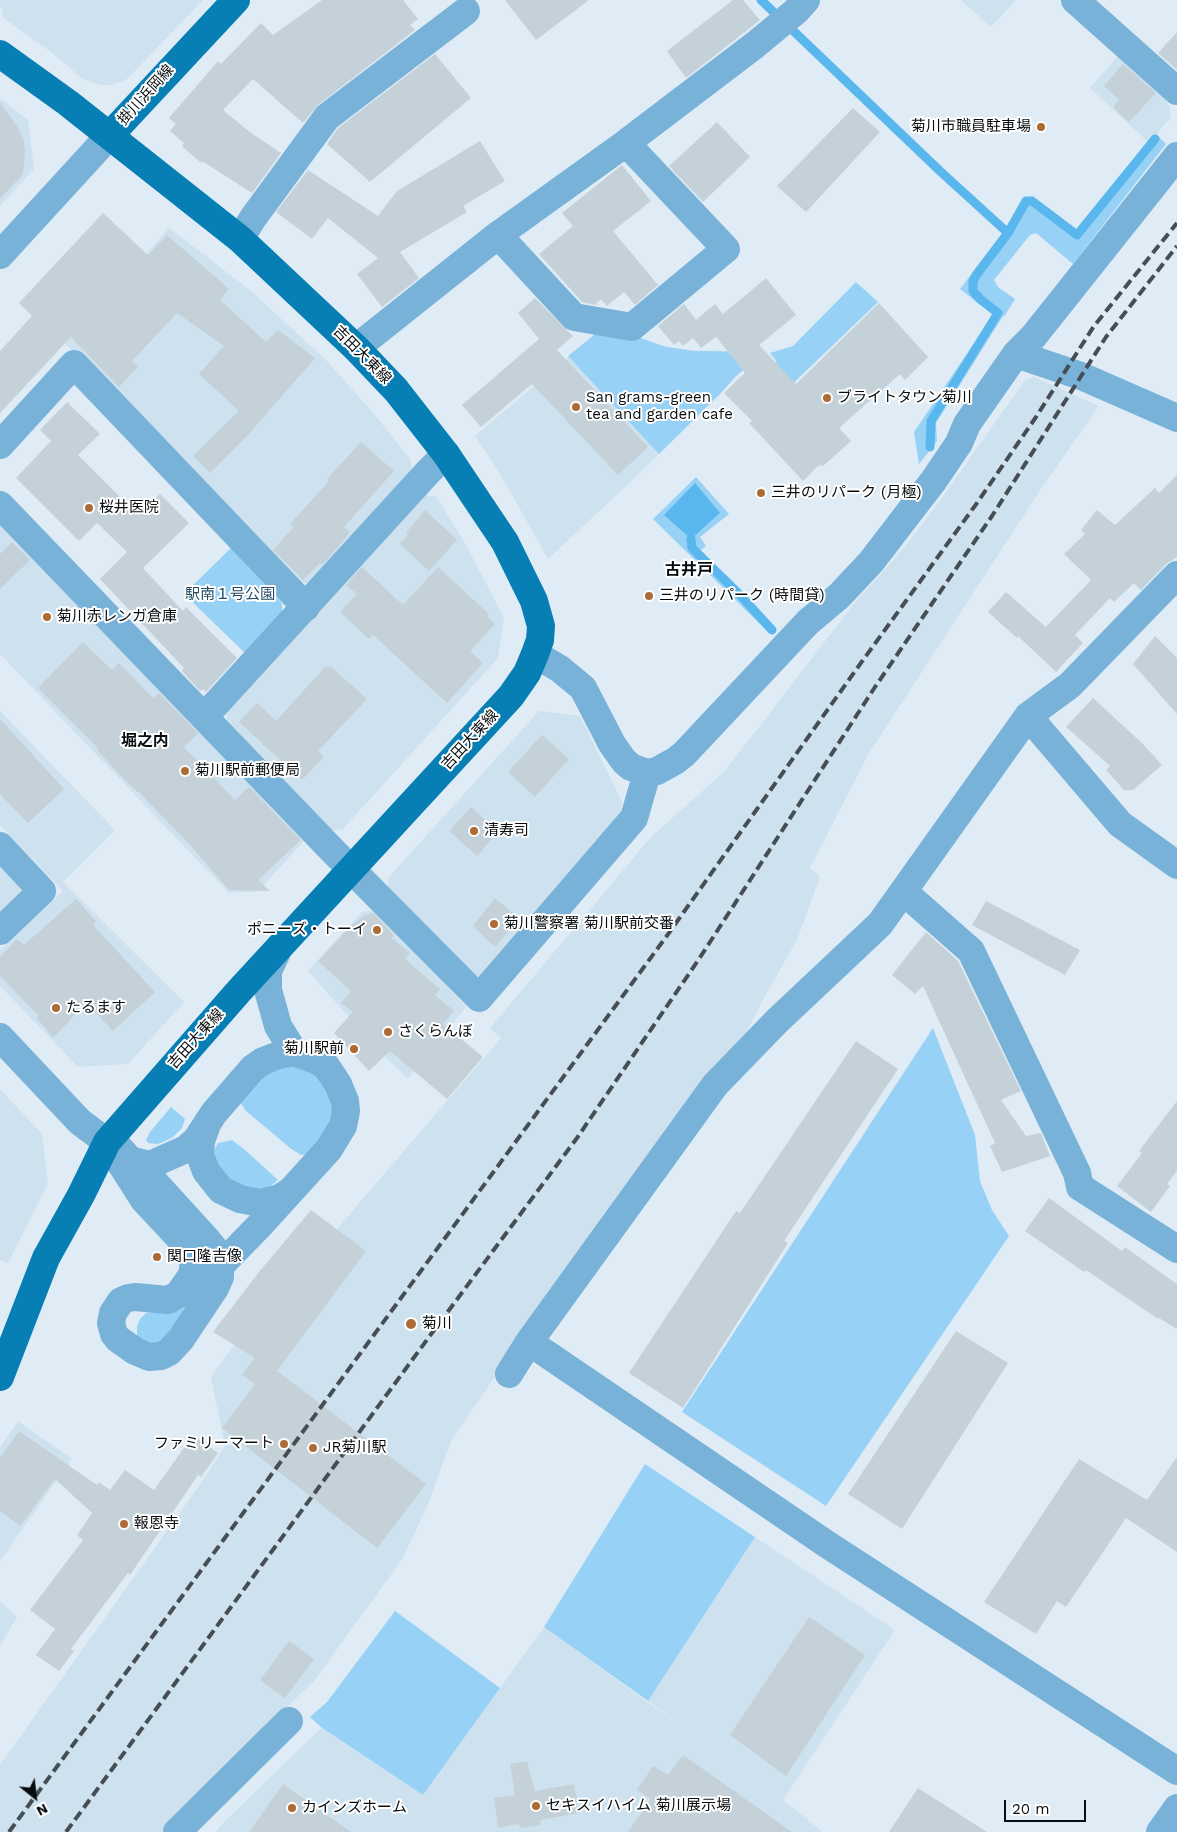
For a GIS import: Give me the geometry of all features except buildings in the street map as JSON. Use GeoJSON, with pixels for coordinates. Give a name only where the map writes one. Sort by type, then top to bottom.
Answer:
{"type":"FeatureCollection","features":[{"type":"Feature","properties":{"kind":"main road","name":"掛川浜岡線"},"geometry":{"type":"LineString","coordinates":[[0,54],[110,135],[236,0]]}},
{"type":"Feature","properties":{"kind":"main road","name":"吉田大東線"},"geometry":{"type":"LineString","coordinates":[[0,1377],[46,1258],[107,1142],[201,1034],[511,696],[527,673],[540,640],[541,626],[534,601],[505,542],[446,454],[396,390],[356,348],[240,239],[110,135]]}},
{"type":"Feature","properties":{"kind":"street"},"geometry":{"type":"LineString","coordinates":[[1075,0],[1177,91]]}},
{"type":"Feature","properties":{"kind":"street"},"geometry":{"type":"LineString","coordinates":[[240,239],[253,218],[327,118],[466,11]]}},
{"type":"Feature","properties":{"kind":"street"},"geometry":{"type":"LineString","coordinates":[[356,348],[498,235],[626,143],[755,45],[790,11]]}},
{"type":"Feature","properties":{"kind":"street"},"geometry":{"type":"LineString","coordinates":[[0,255],[110,135]]}},
{"type":"Feature","properties":{"kind":"street"},"geometry":{"type":"LineString","coordinates":[[498,235],[574,317],[632,327],[726,249],[626,143]]}},
{"type":"Feature","properties":{"kind":"street"},"geometry":{"type":"LineString","coordinates":[[535,654],[560,669],[583,688],[606,733],[619,754],[631,767],[647,774],[666,766],[684,754],[808,622],[839,596],[871,562],[939,473],[959,443],[967,424],[1016,354],[1033,337],[1177,156]]}},
{"type":"Feature","properties":{"kind":"street"},"geometry":{"type":"LineString","coordinates":[[1016,354],[1081,376],[1177,418]]}},
{"type":"Feature","properties":{"kind":"street"},"geometry":{"type":"LineString","coordinates":[[0,445],[74,364],[306,608]]}},
{"type":"Feature","properties":{"kind":"street"},"geometry":{"type":"LineString","coordinates":[[204,717],[446,454]]}},
{"type":"Feature","properties":{"kind":"street"},"geometry":{"type":"LineString","coordinates":[[0,505],[351,869],[479,998],[634,818],[647,774]]}},
{"type":"Feature","properties":{"kind":"street"},"geometry":{"type":"LineString","coordinates":[[509,1374],[529,1342],[715,1085],[777,1021],[880,924],[1028,716],[1070,685],[1176,576]]}},
{"type":"Feature","properties":{"kind":"street"},"geometry":{"type":"LineString","coordinates":[[1028,716],[1120,824],[1177,865]]}},
{"type":"Feature","properties":{"kind":"street"},"geometry":{"type":"LineString","coordinates":[[0,846],[42,891],[0,931]]}},
{"type":"Feature","properties":{"kind":"street"},"geometry":{"type":"LineString","coordinates":[[904,892],[971,952],[1077,1174],[1080,1187],[1175,1244]]}},
{"type":"Feature","properties":{"kind":"street"},"geometry":{"type":"LineString","coordinates":[[277,952],[268,970],[268,990],[278,1026],[294,1052]]}},
{"type":"Feature","properties":{"kind":"street"},"geometry":{"type":"LineString","coordinates":[[0,1037],[80,1122],[107,1142],[144,1200],[185,1246],[201,1261],[209,1265],[220,1265],[259,1226],[329,1149],[343,1126],[346,1111],[342,1092],[326,1066],[316,1060],[294,1052],[279,1055],[263,1061],[253,1068],[214,1113],[197,1139],[186,1149],[150,1164],[138,1163]]}},
{"type":"Feature","properties":{"kind":"street"},"geometry":{"type":"LineString","coordinates":[[206,1127],[201,1142],[200,1156],[206,1171],[221,1190],[240,1199],[260,1203],[280,1198],[288,1192]]}},
{"type":"Feature","properties":{"kind":"street"},"geometry":{"type":"LineString","coordinates":[[107,1142],[114,1142],[125,1156],[138,1163],[208,1240],[217,1252],[220,1265],[220,1277],[215,1288],[181,1339],[170,1352],[161,1356],[149,1357],[123,1344],[114,1334],[111,1323],[112,1313],[121,1302],[128,1298],[168,1300],[179,1294],[192,1274],[194,1263],[185,1246]]}},
{"type":"Feature","properties":{"kind":"street"},"geometry":{"type":"LineString","coordinates":[[529,1342],[820,1539],[1177,1771]]}},
{"type":"Feature","properties":{"kind":"street"},"geometry":{"type":"LineString","coordinates":[[177,1832],[289,1721]]}},
{"type":"Feature","properties":{"kind":"street"},"geometry":{"type":"LineString","coordinates":[[1160,1832],[1177,1808]]}},
{"type":"Feature","properties":{"kind":"shaded area"},"geometry":{"type":"Polygon","coordinates":[[[0,0],[203,0],[127,79],[112,85],[100,85],[83,79],[51,52],[2,17],[3,9],[0,6],[0,0]]]}},
{"type":"Feature","properties":{"kind":"shaded area"},"geometry":{"type":"Polygon","coordinates":[[[961,0],[1016,0],[991,27],[961,0]]]}},
{"type":"Feature","properties":{"kind":"shaded area"},"geometry":{"type":"Polygon","coordinates":[[[1118,56],[1163,96],[1170,107],[1171,117],[1149,143],[1090,88],[1118,56]]]}},
{"type":"Feature","properties":{"kind":"shaded area"},"geometry":{"type":"Polygon","coordinates":[[[0,98],[28,120],[34,169],[0,206],[0,98]]]}},
{"type":"Feature","properties":{"kind":"shaded area"},"geometry":{"type":"Polygon","coordinates":[[[169,228],[250,290],[325,359],[370,409],[411,460],[411,472],[311,583],[298,583],[210,490],[65,343],[169,228]]]}},
{"type":"Feature","properties":{"kind":"shaded area"},"geometry":{"type":"Polygon","coordinates":[[[600,330],[635,336],[666,347],[692,350],[765,352],[736,376],[622,490],[548,559],[502,477],[475,436],[600,330]]]}},
{"type":"Feature","properties":{"kind":"shaded area"},"geometry":{"type":"Polygon","coordinates":[[[1034,377],[1099,406],[1041,489],[869,753],[810,868],[820,877],[797,940],[766,994],[739,1048],[507,1359],[451,1441],[428,1504],[403,1558],[314,1681],[192,1800],[169,1832],[0,1832],[0,1765],[201,1483],[225,1446],[211,1377],[238,1339],[326,1221],[337,1229],[501,1038],[490,1028],[652,836],[725,771],[853,605],[904,548],[1025,380],[1034,377]]]}},
{"type":"Feature","properties":{"kind":"shaded area"},"geometry":{"type":"Polygon","coordinates":[[[695,483],[720,513],[691,539],[664,515],[695,483]]]}},
{"type":"Feature","properties":{"kind":"shaded area"},"geometry":{"type":"Polygon","coordinates":[[[423,495],[436,496],[465,543],[504,618],[498,658],[342,830],[330,830],[227,724],[227,711],[423,495]]]}},
{"type":"Feature","properties":{"kind":"shaded area"},"geometry":{"type":"Polygon","coordinates":[[[0,522],[305,840],[257,892],[228,892],[0,654],[0,522]]]}},
{"type":"Feature","properties":{"kind":"shaded area"},"geometry":{"type":"Polygon","coordinates":[[[0,711],[115,830],[63,882],[184,1002],[128,1064],[78,1067],[0,986],[0,950],[63,891],[0,825],[0,711]]]}},
{"type":"Feature","properties":{"kind":"shaded area"},"geometry":{"type":"Polygon","coordinates":[[[539,711],[580,716],[622,802],[621,815],[484,976],[472,976],[388,890],[388,878],[539,711]]]}},
{"type":"Feature","properties":{"kind":"shaded area"},"geometry":{"type":"Polygon","coordinates":[[[0,861],[22,884],[22,896],[0,916],[0,861]]]}},
{"type":"Feature","properties":{"kind":"shaded area"},"geometry":{"type":"Polygon","coordinates":[[[379,910],[466,1007],[408,1079],[380,1052],[308,971],[362,912],[379,910]]]}},
{"type":"Feature","properties":{"kind":"shaded area"},"geometry":{"type":"Polygon","coordinates":[[[0,1089],[42,1134],[48,1184],[8,1263],[0,1260],[0,1089]]]}},
{"type":"Feature","properties":{"kind":"shaded area"},"geometry":{"type":"Polygon","coordinates":[[[18,1421],[72,1459],[0,1561],[0,1448],[18,1421]]]}},
{"type":"Feature","properties":{"kind":"shaded area"},"geometry":{"type":"Polygon","coordinates":[[[755,1537],[895,1630],[783,1800],[823,1832],[216,1832],[321,1728],[423,1795],[544,1627],[694,1736],[648,1701],[755,1537]]]}},
{"type":"Feature","properties":{"kind":"shaded area"},"geometry":{"type":"Polygon","coordinates":[[[0,1601],[17,1617],[0,1646],[0,1601]]]}},
{"type":"Feature","properties":{"kind":"green space"},"geometry":{"type":"Polygon","coordinates":[[[1156,134],[1166,144],[1073,264],[1036,233],[1030,235],[994,280],[998,287],[1015,299],[936,423],[937,441],[919,464],[914,432],[993,315],[960,289],[1006,228],[1024,199],[1033,198],[1077,232],[1156,134]]]}},
{"type":"Feature","properties":{"kind":"green space"},"geometry":{"type":"Polygon","coordinates":[[[856,282],[878,302],[781,395],[763,375],[777,362],[770,353],[793,346],[856,282]]]}},
{"type":"Feature","properties":{"kind":"green space"},"geometry":{"type":"Polygon","coordinates":[[[600,330],[635,336],[666,347],[694,351],[765,352],[736,376],[659,454],[568,356],[600,330]]]}},
{"type":"Feature","properties":{"kind":"green space"},"geometry":{"type":"Polygon","coordinates":[[[696,477],[729,514],[700,537],[706,546],[700,551],[744,595],[774,629],[769,633],[653,519],[696,477]]]}},
{"type":"Feature","properties":{"kind":"green space","name":"駅南１号公園"},"geometry":{"type":"Polygon","coordinates":[[[231,548],[282,603],[282,614],[246,654],[184,594],[231,548]]]}},
{"type":"Feature","properties":{"kind":"green space"},"geometry":{"type":"Polygon","coordinates":[[[933,1028],[975,1135],[980,1181],[992,1210],[1009,1236],[826,1506],[682,1412],[933,1028]]]}},
{"type":"Feature","properties":{"kind":"green space"},"geometry":{"type":"Polygon","coordinates":[[[290,1064],[310,1070],[322,1082],[331,1097],[333,1112],[330,1127],[308,1154],[301,1155],[290,1148],[245,1110],[240,1101],[255,1078],[290,1064]]]}},
{"type":"Feature","properties":{"kind":"green space"},"geometry":{"type":"Polygon","coordinates":[[[171,1107],[185,1119],[182,1128],[173,1137],[165,1141],[158,1144],[148,1143],[146,1140],[150,1132],[171,1107]]]}},
{"type":"Feature","properties":{"kind":"green space"},"geometry":{"type":"Polygon","coordinates":[[[232,1140],[278,1180],[267,1189],[250,1189],[237,1184],[223,1174],[216,1162],[214,1150],[218,1143],[232,1140]]]}},
{"type":"Feature","properties":{"kind":"green space"},"geometry":{"type":"Polygon","coordinates":[[[191,1301],[171,1338],[151,1348],[137,1336],[137,1326],[140,1319],[146,1313],[171,1313],[183,1308],[191,1301]]]}},
{"type":"Feature","properties":{"kind":"green space"},"geometry":{"type":"Polygon","coordinates":[[[645,1464],[755,1537],[648,1701],[544,1627],[645,1464]]]}},
{"type":"Feature","properties":{"kind":"green space"},"geometry":{"type":"Polygon","coordinates":[[[395,1611],[500,1688],[423,1795],[322,1728],[310,1717],[327,1702],[395,1611]]]}},
{"type":"Feature","properties":{"kind":"waterway"},"geometry":{"type":"LineString","coordinates":[[761,0],[941,172],[1008,233]]}},
{"type":"Feature","properties":{"kind":"waterway"},"geometry":{"type":"LineString","coordinates":[[930,447],[931,421],[998,313],[973,291],[973,281],[1008,233],[1026,201],[1032,201],[1077,235],[1155,139]]}},
{"type":"Feature","properties":{"kind":"waterway"},"geometry":{"type":"LineString","coordinates":[[691,539],[692,548],[741,596],[772,630]]}},
{"type":"Feature","properties":{"kind":"railway"},"geometry":{"type":"LineString","coordinates":[[9,1832],[666,937],[977,503],[1036,417],[1094,326],[1177,223]]}},
{"type":"Feature","properties":{"kind":"railway"},"geometry":{"type":"LineString","coordinates":[[66,1832],[577,1138],[699,959],[875,687],[992,516],[1106,337],[1177,246]]}},
{"type":"Feature","properties":{"kind":"place","name":"菊川市職員駐車場"},"geometry":{"type":"Point","coordinates":[1041,127]}},
{"type":"Feature","properties":{"kind":"place","name":"ブライトタウン菊川"},"geometry":{"type":"Point","coordinates":[827,398]}},
{"type":"Feature","properties":{"kind":"place","name":"San grams-green tea and garden cafe"},"geometry":{"type":"Point","coordinates":[576,407]}},
{"type":"Feature","properties":{"kind":"place","name":"三井のリパーク (月極)"},"geometry":{"type":"Point","coordinates":[761,493]}},
{"type":"Feature","properties":{"kind":"place","name":"桜井医院"},"geometry":{"type":"Point","coordinates":[89,508]}},
{"type":"Feature","properties":{"kind":"place","name":"三井のリパーク (時間貸)"},"geometry":{"type":"Point","coordinates":[649,596]}},
{"type":"Feature","properties":{"kind":"place","name":"菊川赤レンガ倉庫"},"geometry":{"type":"Point","coordinates":[47,617]}},
{"type":"Feature","properties":{"kind":"place","name":"菊川駅前郵便局"},"geometry":{"type":"Point","coordinates":[185,771]}},
{"type":"Feature","properties":{"kind":"place","name":"清寿司"},"geometry":{"type":"Point","coordinates":[474,831]}},
{"type":"Feature","properties":{"kind":"place","name":"菊川警察署 菊川駅前交番"},"geometry":{"type":"Point","coordinates":[494,924]}},
{"type":"Feature","properties":{"kind":"place","name":"ポニーズ・トーイ"},"geometry":{"type":"Point","coordinates":[377,930]}},
{"type":"Feature","properties":{"kind":"place","name":"たるます"},"geometry":{"type":"Point","coordinates":[56,1008]}},
{"type":"Feature","properties":{"kind":"place","name":"さくらんぼ"},"geometry":{"type":"Point","coordinates":[388,1032]}},
{"type":"Feature","properties":{"kind":"place","name":"菊川駅前"},"geometry":{"type":"Point","coordinates":[354,1049]}},
{"type":"Feature","properties":{"kind":"place","name":"関口隆吉像"},"geometry":{"type":"Point","coordinates":[157,1257]}},
{"type":"Feature","properties":{"kind":"place","name":"菊川"},"geometry":{"type":"Point","coordinates":[411,1324]}},
{"type":"Feature","properties":{"kind":"place","name":"ファミリーマート"},"geometry":{"type":"Point","coordinates":[284,1444]}},
{"type":"Feature","properties":{"kind":"place","name":"JR菊川駅"},"geometry":{"type":"Point","coordinates":[313,1448]}},
{"type":"Feature","properties":{"kind":"place","name":"報恩寺"},"geometry":{"type":"Point","coordinates":[124,1524]}},
{"type":"Feature","properties":{"kind":"place","name":"セキスイハイム 菊川展示場"},"geometry":{"type":"Point","coordinates":[536,1806]}},
{"type":"Feature","properties":{"kind":"place","name":"カインズホーム"},"geometry":{"type":"Point","coordinates":[292,1808]}},
{"type":"Feature","properties":{"kind":"district","name":"古井戸"},"geometry":{"type":"Point","coordinates":[689,570]}},
{"type":"Feature","properties":{"kind":"district","name":"堀之内"},"geometry":{"type":"Point","coordinates":[145,741]}}]}
